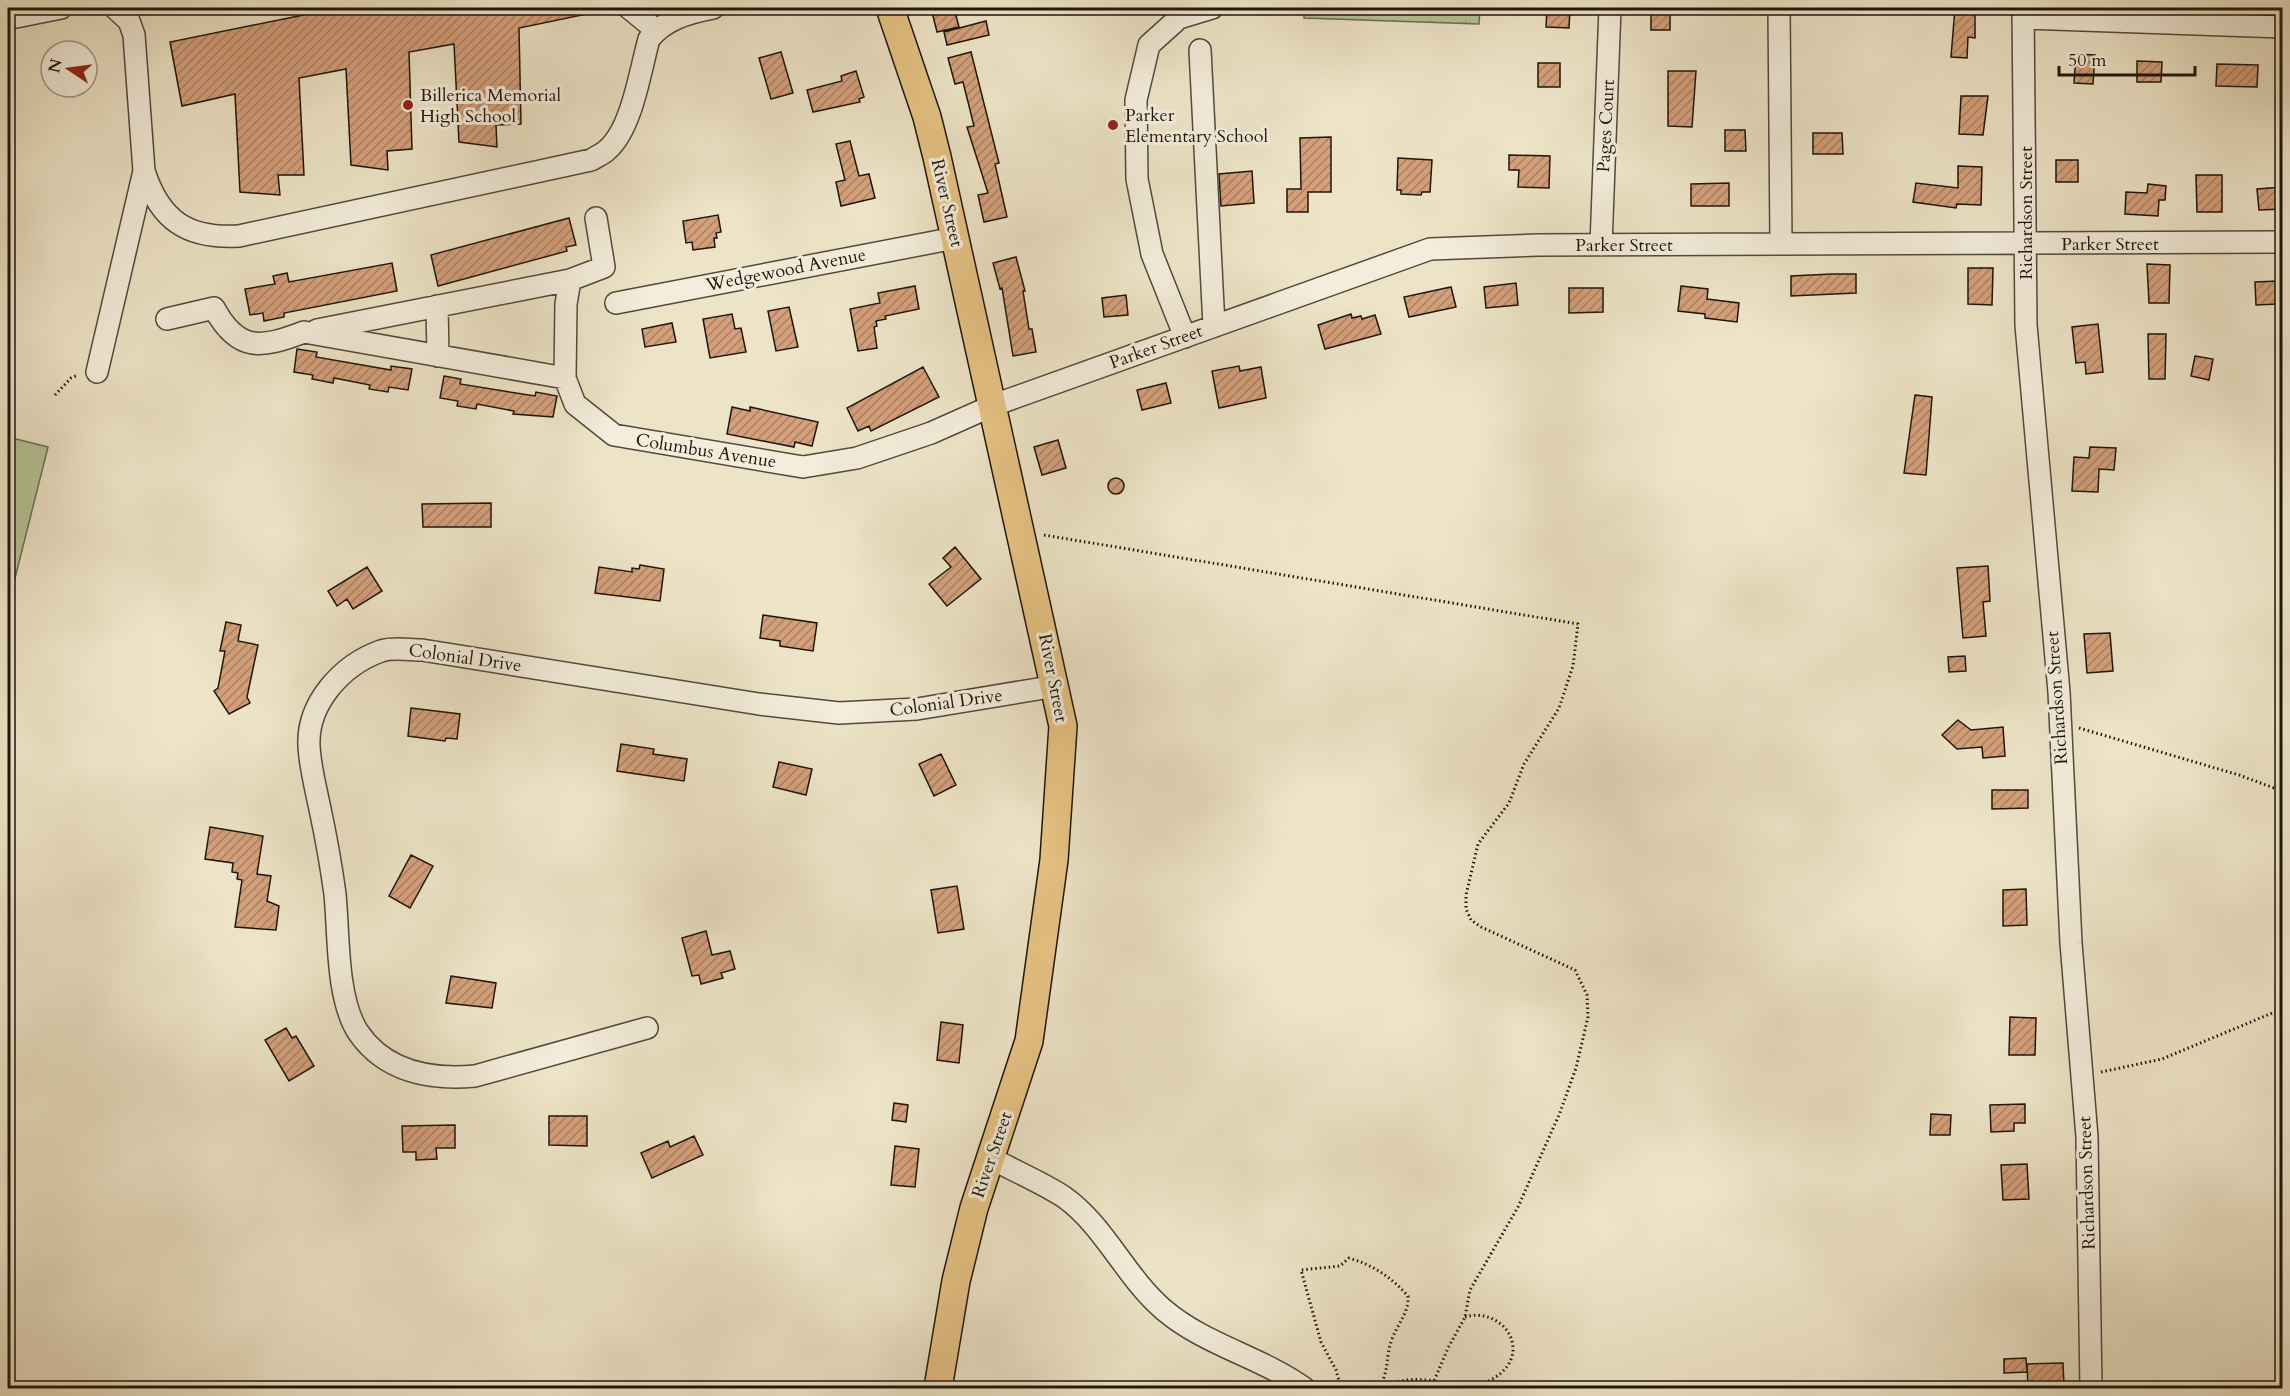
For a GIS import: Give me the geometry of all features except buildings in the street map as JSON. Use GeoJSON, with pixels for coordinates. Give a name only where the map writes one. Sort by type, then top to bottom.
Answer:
{"type":"FeatureCollection","features":[{"type":"Feature","properties":{"kind":"main road","name":"River Street"},"geometry":{"type":"LineString","coordinates":[[890,8],[927,117],[1022,531],[1063,726],[1054,860],[1029,1041],[974,1208],[956,1281],[938,1389]]}},
{"type":"Feature","properties":{"kind":"street"},"geometry":{"type":"LineString","coordinates":[[8,13],[16,17],[61,8]]}},
{"type":"Feature","properties":{"kind":"street"},"geometry":{"type":"LineString","coordinates":[[114,8],[129,21],[134,35],[144,171],[153,194],[168,215],[182,227],[201,235],[220,237],[239,236],[591,160],[607,150],[618,137],[627,119],[649,39],[656,30],[689,13],[713,8]]}},
{"type":"Feature","properties":{"kind":"street"},"geometry":{"type":"LineString","coordinates":[[629,8],[656,30]]}},
{"type":"Feature","properties":{"kind":"street"},"geometry":{"type":"LineString","coordinates":[[1185,337],[1152,254],[1137,179],[1136,100],[1149,45],[1179,18],[1212,8]]}},
{"type":"Feature","properties":{"kind":"street","name":"Pages Court"},"geometry":{"type":"LineString","coordinates":[[1601,245],[1610,8]]}},
{"type":"Feature","properties":{"kind":"street"},"geometry":{"type":"LineString","coordinates":[[1779,8],[1781,244]]}},
{"type":"Feature","properties":{"kind":"street"},"geometry":{"type":"LineString","coordinates":[[2024,13],[2283,27]]}},
{"type":"Feature","properties":{"kind":"street","name":"Richardson Street"},"geometry":{"type":"LineString","coordinates":[[2024,13],[2026,325],[2030,394],[2060,723],[2070,943],[2087,1137],[2091,1389]]}},
{"type":"Feature","properties":{"kind":"street"},"geometry":{"type":"LineString","coordinates":[[1200,50],[1214,326]]}},
{"type":"Feature","properties":{"kind":"street"},"geometry":{"type":"LineString","coordinates":[[97,372],[144,171]]}},
{"type":"Feature","properties":{"kind":"street"},"geometry":{"type":"LineString","coordinates":[[167,319],[214,308],[224,328],[244,343],[271,345],[304,332],[570,280],[604,267],[596,218]]}},
{"type":"Feature","properties":{"kind":"street","name":"Wedgewood Avenue"},"geometry":{"type":"LineString","coordinates":[[616,303],[955,238]]}},
{"type":"Feature","properties":{"kind":"street","name":"Parker Street"},"geometry":{"type":"LineString","coordinates":[[993,405],[1430,249],[1601,245],[2283,242]]}},
{"type":"Feature","properties":{"kind":"street"},"geometry":{"type":"LineString","coordinates":[[304,332],[565,378],[566,304],[570,280]]}},
{"type":"Feature","properties":{"kind":"street"},"geometry":{"type":"LineString","coordinates":[[437,306],[438,356]]}},
{"type":"Feature","properties":{"kind":"street","name":"Columbus Avenue"},"geometry":{"type":"LineString","coordinates":[[565,378],[575,404],[614,435],[803,467],[857,458],[931,433],[993,405]]}},
{"type":"Feature","properties":{"kind":"street","name":"Colonial Drive"},"geometry":{"type":"LineString","coordinates":[[647,1028],[475,1076],[448,1078],[401,1069],[375,1051],[358,1031],[346,999],[327,843],[309,745],[313,722],[323,695],[342,673],[383,651],[422,650],[759,704],[868,714],[917,709],[1056,686]]}},
{"type":"Feature","properties":{"kind":"street"},"geometry":{"type":"LineString","coordinates":[[991,1158],[1064,1198],[1111,1246],[1164,1310],[1221,1345],[1290,1378],[1304,1389]]}},
{"type":"Feature","properties":{"kind":"path"},"geometry":{"type":"LineString","coordinates":[[55,395],[71,378],[85,372],[97,372]]}},
{"type":"Feature","properties":{"kind":"path"},"geometry":{"type":"LineString","coordinates":[[1022,531],[1578,624],[1573,666],[1559,708],[1524,764],[1509,802],[1478,844],[1466,896],[1466,909],[1471,920],[1480,927],[1575,970],[1587,995],[1588,1017],[1585,1037],[1559,1115],[1518,1207],[1470,1290],[1465,1317],[1434,1381],[1436,1389]]}},
{"type":"Feature","properties":{"kind":"path"},"geometry":{"type":"LineString","coordinates":[[2060,723],[2115,737],[2283,791]]}},
{"type":"Feature","properties":{"kind":"path"},"geometry":{"type":"LineString","coordinates":[[2082,1076],[2162,1059],[2283,1009]]}},
{"type":"Feature","properties":{"kind":"path"},"geometry":{"type":"LineString","coordinates":[[1341,1389],[1336,1370],[1319,1335],[1301,1270],[1340,1266],[1349,1258],[1368,1264],[1383,1273],[1408,1296],[1408,1308],[1392,1337],[1388,1352],[1388,1370],[1380,1389]]}},
{"type":"Feature","properties":{"kind":"path"},"geometry":{"type":"LineString","coordinates":[[1465,1317],[1483,1317],[1498,1322],[1509,1332],[1514,1344],[1513,1358],[1502,1374],[1489,1383],[1470,1389]]}},
{"type":"Feature","properties":{"kind":"path"},"geometry":{"type":"LineString","coordinates":[[1380,1389],[1392,1382],[1419,1379],[1434,1381]]}},
{"type":"Feature","properties":{"kind":"green space"},"geometry":{"type":"Polygon","coordinates":[[[1304,8],[1480,8],[1479,24],[1304,18],[1304,8]]]}},
{"type":"Feature","properties":{"kind":"green space"},"geometry":{"type":"Polygon","coordinates":[[[8,437],[48,447],[8,606],[8,437]]]}},
{"type":"Feature","properties":{"kind":"place","name":"Billerica Memorial High School"},"geometry":{"type":"Point","coordinates":[408,105]}},
{"type":"Feature","properties":{"kind":"place","name":"Parker Elementary School"},"geometry":{"type":"Point","coordinates":[1113,125]}}]}
